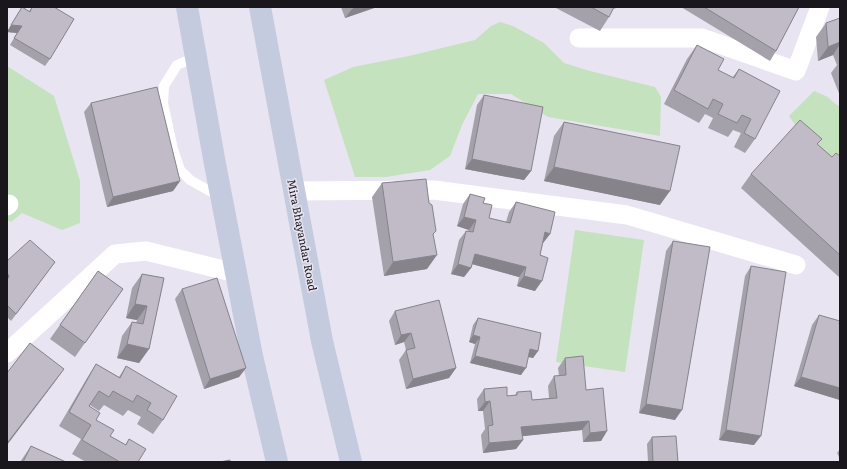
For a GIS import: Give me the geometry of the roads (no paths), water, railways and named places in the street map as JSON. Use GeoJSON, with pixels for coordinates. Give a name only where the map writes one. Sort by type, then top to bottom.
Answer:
{"type":"FeatureCollection","features":[{"type":"Feature","properties":{"kind":"main road"},"geometry":{"type":"LineString","coordinates":[[187,7],[252,356],[277,462]]}},
{"type":"Feature","properties":{"kind":"main road","name":"Mira Bhayandar Road"},"geometry":{"type":"LineString","coordinates":[[260,7],[322,341],[351,462]]}},
{"type":"Feature","properties":{"kind":"street"},"geometry":{"type":"LineString","coordinates":[[579,38],[702,38],[796,71],[820,7]]}},
{"type":"Feature","properties":{"kind":"street"},"geometry":{"type":"LineString","coordinates":[[293,190],[434,190],[627,215],[796,265]]}},
{"type":"Feature","properties":{"kind":"street"},"geometry":{"type":"LineString","coordinates":[[7,353],[115,254],[146,251],[236,273]]}},
{"type":"Feature","properties":{"kind":"lane"},"geometry":{"type":"LineString","coordinates":[[196,57],[177,65],[164,86],[163,103],[173,149],[180,170],[190,180],[222,198]]}}]}
